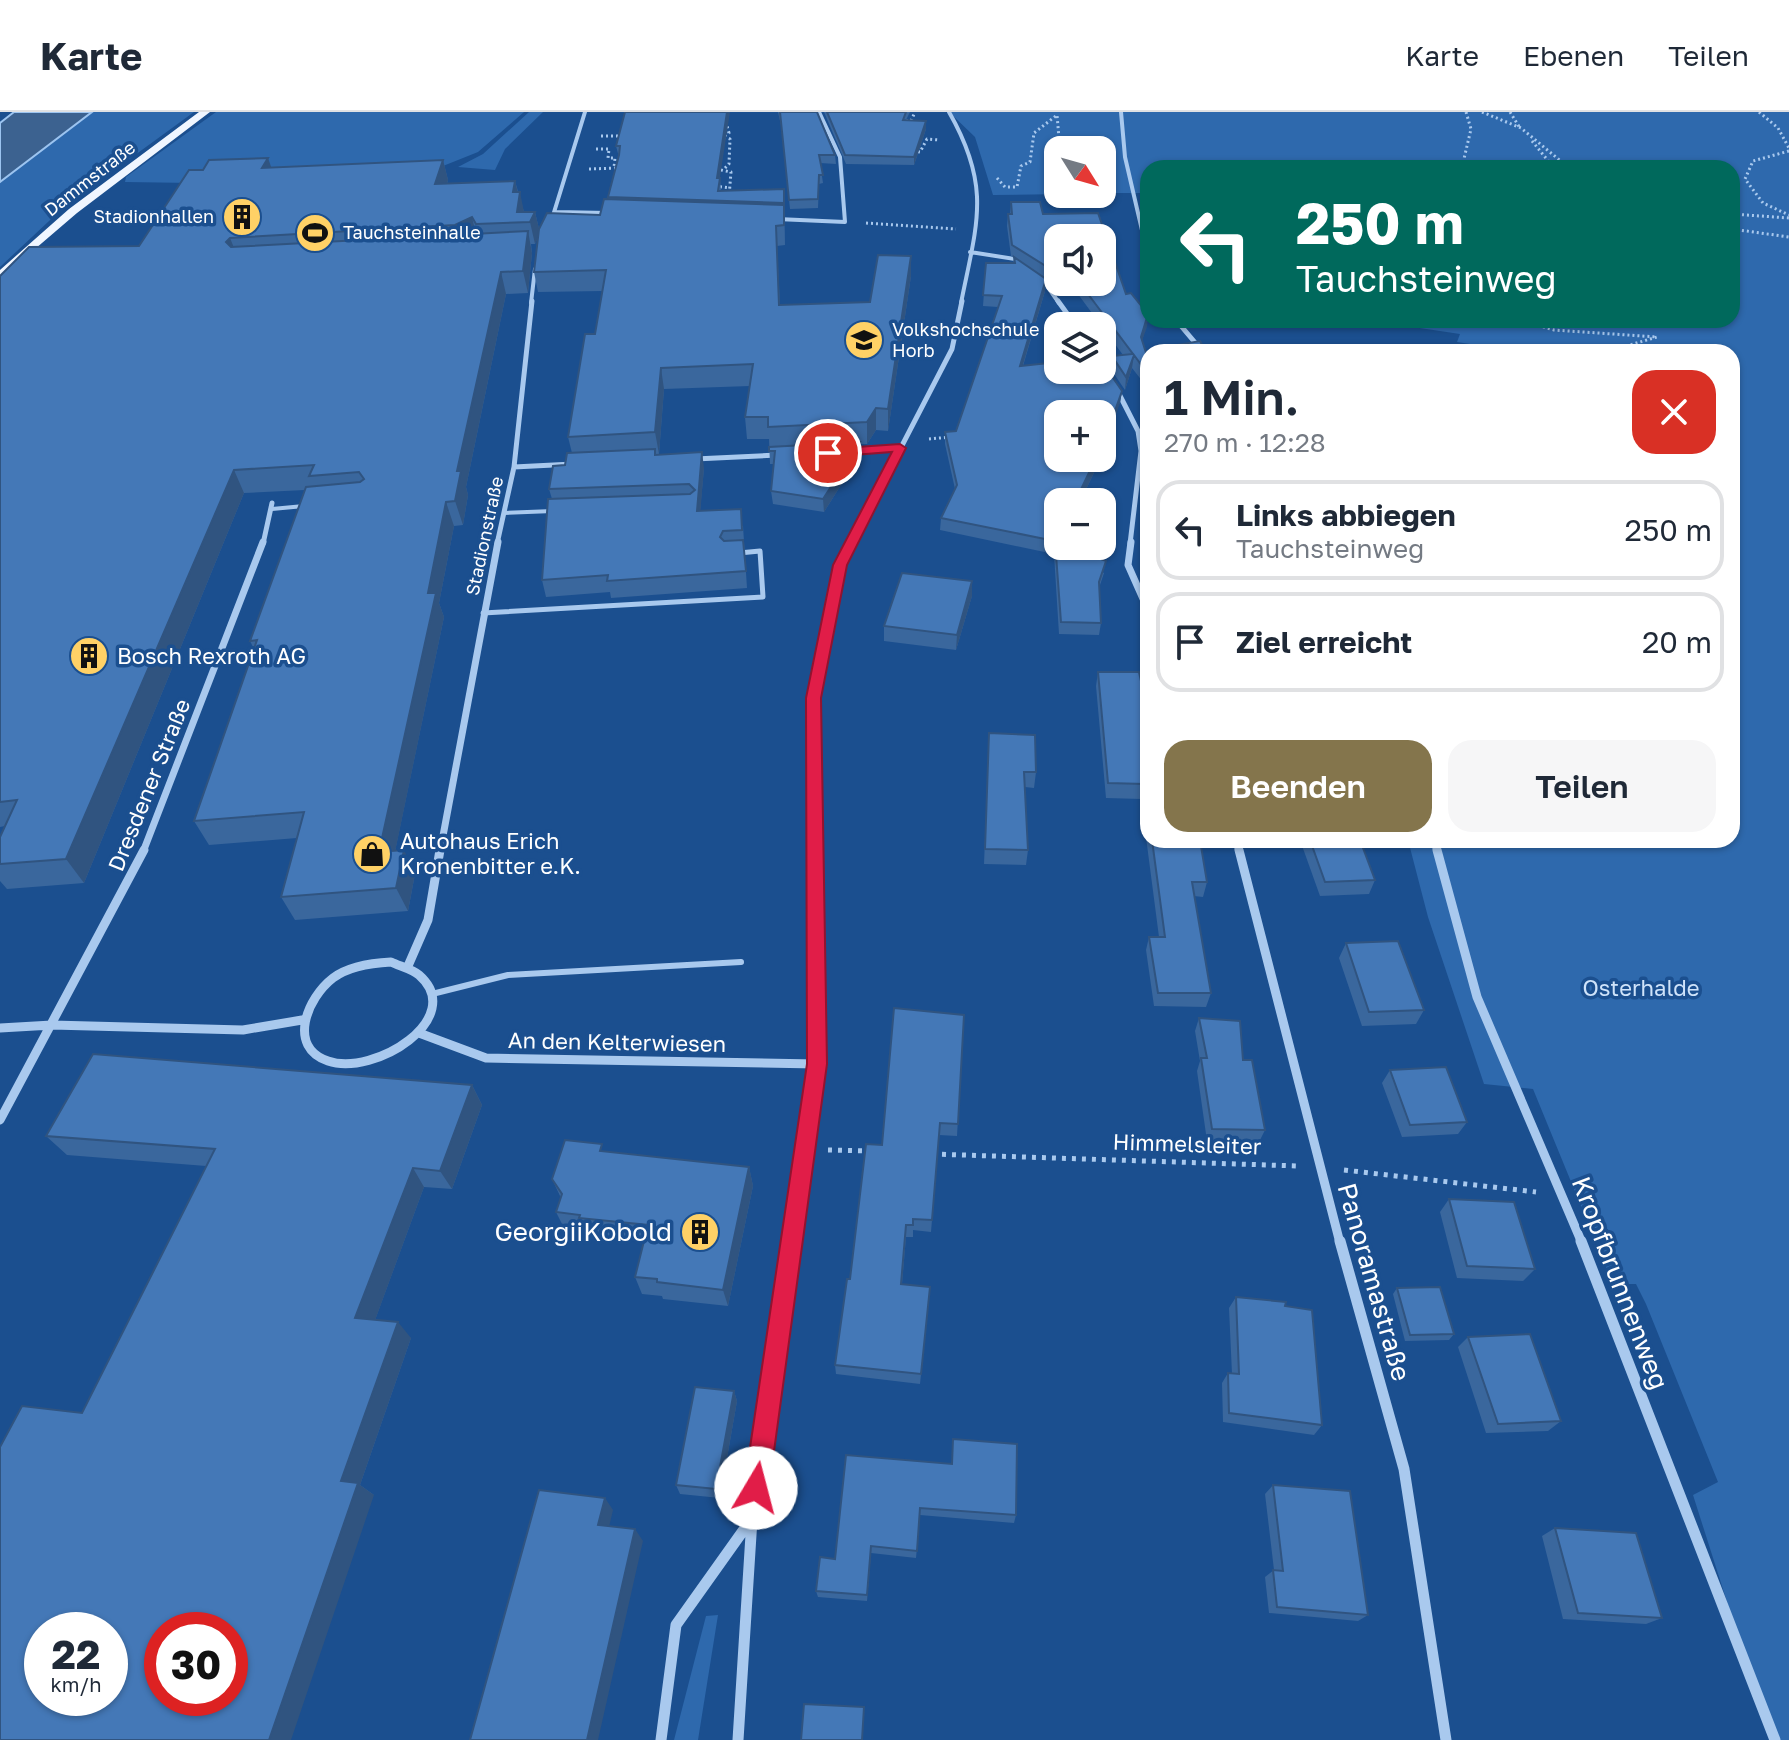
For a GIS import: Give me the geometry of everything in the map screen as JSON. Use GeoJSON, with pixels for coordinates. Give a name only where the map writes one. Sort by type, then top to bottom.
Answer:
{"type":"FeatureCollection","features":[{"type":"Feature","properties":{"kind":"main road","name":"Dammstraße"},"geometry":{"type":"LineString","coordinates":[[0,276],[73,211],[205,112]]}},
{"type":"Feature","properties":{"kind":"street"},"geometry":{"type":"LineString","coordinates":[[544,236],[556,212],[585,112]]}},
{"type":"Feature","properties":{"kind":"street"},"geometry":{"type":"LineString","coordinates":[[770,219],[845,222],[840,157],[819,112]]}},
{"type":"Feature","properties":{"kind":"street"},"geometry":{"type":"LineString","coordinates":[[738,1740],[752,1519],[817,1064],[813,698],[840,565],[952,349],[970,252],[978,230],[978,192],[971,156],[949,112]]}},
{"type":"Feature","properties":{"kind":"street"},"geometry":{"type":"LineString","coordinates":[[1121,112],[1125,157],[1140,224]]}},
{"type":"Feature","properties":{"kind":"street"},"geometry":{"type":"LineString","coordinates":[[556,212],[613,214]]}},
{"type":"Feature","properties":{"kind":"street"},"geometry":{"type":"LineString","coordinates":[[970,252],[1010,256],[1038,271],[1066,312]]}},
{"type":"Feature","properties":{"kind":"street","name":"Stadionstraße"},"geometry":{"type":"LineString","coordinates":[[408,966],[428,920],[483,613],[514,467],[536,263]]}},
{"type":"Feature","properties":{"kind":"street"},"geometry":{"type":"LineString","coordinates":[[1183,328],[1196,344]]}},
{"type":"Feature","properties":{"kind":"street"},"geometry":{"type":"LineString","coordinates":[[1113,384],[1140,437]]}},
{"type":"Feature","properties":{"kind":"street"},"geometry":{"type":"LineString","coordinates":[[843,452],[900,447]]}},
{"type":"Feature","properties":{"kind":"street"},"geometry":{"type":"LineString","coordinates":[[687,459],[781,455]]}},
{"type":"Feature","properties":{"kind":"street"},"geometry":{"type":"LineString","coordinates":[[514,467],[577,464]]}},
{"type":"Feature","properties":{"kind":"street"},"geometry":{"type":"LineString","coordinates":[[1140,485],[1128,565],[1140,592]]}},
{"type":"Feature","properties":{"kind":"street","name":"Dresdener Straße"},"geometry":{"type":"LineString","coordinates":[[0,1120],[136,870],[260,557],[272,506]]}},
{"type":"Feature","properties":{"kind":"street","name":"Panoramastraße"},"geometry":{"type":"LineString","coordinates":[[1238,848],[1319,1167],[1404,1469],[1446,1740]]}},
{"type":"Feature","properties":{"kind":"street","name":"Kropfbrunnenweg"},"geometry":{"type":"LineString","coordinates":[[1436,848],[1477,997],[1563,1195],[1775,1740]]}},
{"type":"Feature","properties":{"kind":"street"},"geometry":{"type":"LineString","coordinates":[[371,963],[408,966],[422,975],[432,994],[429,1017],[419,1033],[403,1048],[383,1059],[361,1065],[340,1065],[322,1060],[309,1049],[302,1035],[302,1020],[319,990],[334,977],[371,963]]}},
{"type":"Feature","properties":{"kind":"street"},"geometry":{"type":"LineString","coordinates":[[0,1028],[52,1025],[243,1030],[302,1020]]}},
{"type":"Feature","properties":{"kind":"street","name":"An den Kelterwiesen"},"geometry":{"type":"LineString","coordinates":[[419,1033],[486,1058],[817,1064]]}},
{"type":"Feature","properties":{"kind":"street"},"geometry":{"type":"LineString","coordinates":[[661,1740],[676,1625],[752,1519]]}},
{"type":"Feature","properties":{"kind":"lane"},"geometry":{"type":"LineString","coordinates":[[272,506],[313,505]]}},
{"type":"Feature","properties":{"kind":"lane"},"geometry":{"type":"LineString","coordinates":[[504,513],[567,511]]}},
{"type":"Feature","properties":{"kind":"lane"},"geometry":{"type":"LineString","coordinates":[[483,613],[763,597],[760,551],[727,553]]}},
{"type":"Feature","properties":{"kind":"lane"},"geometry":{"type":"LineString","coordinates":[[432,994],[508,975],[741,962]]}},
{"type":"Feature","properties":{"kind":"path"},"geometry":{"type":"LineString","coordinates":[[723,112],[729,133],[723,137]]}},
{"type":"Feature","properties":{"kind":"path"},"geometry":{"type":"LineString","coordinates":[[899,120],[911,121],[915,112]]}},
{"type":"Feature","properties":{"kind":"path"},"geometry":{"type":"LineString","coordinates":[[1464,160],[1471,129],[1466,112]]}},
{"type":"Feature","properties":{"kind":"path"},"geometry":{"type":"LineString","coordinates":[[1482,112],[1521,128],[1559,160]]}},
{"type":"Feature","properties":{"kind":"path"},"geometry":{"type":"LineString","coordinates":[[1510,112],[1547,160]]}},
{"type":"Feature","properties":{"kind":"path"},"geometry":{"type":"LineString","coordinates":[[1759,112],[1778,128],[1789,150],[1753,161],[1745,179],[1763,203],[1789,217]]}},
{"type":"Feature","properties":{"kind":"path"},"geometry":{"type":"LineString","coordinates":[[990,169],[1005,187],[1017,187],[1021,166],[1030,162],[1029,140],[1042,120],[1057,115],[1059,136]]}},
{"type":"Feature","properties":{"kind":"path"},"geometry":{"type":"LineString","coordinates":[[578,137],[635,135]]}},
{"type":"Feature","properties":{"kind":"path"},"geometry":{"type":"LineString","coordinates":[[715,136],[730,139],[729,164],[724,169]]}},
{"type":"Feature","properties":{"kind":"path"},"geometry":{"type":"LineString","coordinates":[[906,151],[920,152],[927,139],[945,141],[955,151],[971,156]]}},
{"type":"Feature","properties":{"kind":"path"},"geometry":{"type":"LineString","coordinates":[[573,150],[609,149],[608,158],[615,158],[614,168]]}},
{"type":"Feature","properties":{"kind":"path"},"geometry":{"type":"LineString","coordinates":[[567,169],[628,168]]}},
{"type":"Feature","properties":{"kind":"path"},"geometry":{"type":"LineString","coordinates":[[708,168],[731,172],[728,202]]}},
{"type":"Feature","properties":{"kind":"path"},"geometry":{"type":"LineString","coordinates":[[708,182],[730,188]]}},
{"type":"Feature","properties":{"kind":"path"},"geometry":{"type":"LineString","coordinates":[[1116,195],[1133,196]]}},
{"type":"Feature","properties":{"kind":"path"},"geometry":{"type":"LineString","coordinates":[[1740,214],[1789,217]]}},
{"type":"Feature","properties":{"kind":"path"},"geometry":{"type":"LineString","coordinates":[[845,222],[978,230]]}},
{"type":"Feature","properties":{"kind":"path"},"geometry":{"type":"LineString","coordinates":[[1740,230],[1789,237]]}},
{"type":"Feature","properties":{"kind":"path"},"geometry":{"type":"LineString","coordinates":[[1547,328],[1657,337],[1633,344]]}},
{"type":"Feature","properties":{"kind":"path"},"geometry":{"type":"LineString","coordinates":[[900,447],[954,436]]}},
{"type":"Feature","properties":{"kind":"path"},"geometry":{"type":"LineString","coordinates":[[807,1149],[885,1152]]}},
{"type":"Feature","properties":{"kind":"path","name":"Himmelsleiter"},"geometry":{"type":"LineString","coordinates":[[916,1153],[1319,1167],[1563,1195]]}},
{"type":"Feature","properties":{"kind":"green space"},"geometry":{"type":"Polygon","coordinates":[[[92,112],[194,112],[65,206],[0,267],[0,182],[92,112]]]}},
{"type":"Feature","properties":{"kind":"green space"},"geometry":{"type":"Polygon","coordinates":[[[216,112],[524,112],[478,152],[438,168],[193,183],[125,182],[126,177],[216,112]]]}},
{"type":"Feature","properties":{"kind":"green space"},"geometry":{"type":"Polygon","coordinates":[[[529,112],[543,112],[505,149],[495,170],[458,167],[483,154],[529,112]]]}},
{"type":"Feature","properties":{"kind":"green space","name":"Osterhalde"},"geometry":{"type":"Polygon","coordinates":[[[949,112],[1789,112],[1789,1740],[1771,1740],[1693,1495],[1718,1482],[1646,1304],[1636,1284],[1613,1284],[1533,1089],[1484,1084],[1428,917],[1410,848],[1740,848],[1740,344],[1470,344],[1457,342],[1460,334],[1420,328],[1740,328],[1740,160],[1140,160],[1140,193],[1116,193],[1116,136],[1044,136],[1044,194],[993,195],[975,137],[949,112]]]}},
{"type":"Feature","properties":{"kind":"green space"},"geometry":{"type":"Polygon","coordinates":[[[718,1615],[698,1740],[674,1740],[706,1616],[718,1615]]]}},
{"type":"Feature","properties":{"kind":"shaded area"},"geometry":{"type":"Polygon","coordinates":[[[14,112],[92,112],[0,182],[0,123],[14,112]]]}},
{"type":"Feature","properties":{"kind":"building"},"geometry":{"type":"Polygon","coordinates":[[[625,112],[727,112],[717,178],[720,178],[718,191],[784,189],[784,203],[608,197],[619,155],[620,146],[616,146],[625,112]]]}},
{"type":"Feature","properties":{"kind":"building"},"geometry":{"type":"Polygon","coordinates":[[[780,112],[817,112],[835,155],[819,155],[823,175],[819,175],[818,199],[789,200],[780,112]]]}},
{"type":"Feature","properties":{"kind":"building"},"geometry":{"type":"Polygon","coordinates":[[[827,112],[906,112],[903,120],[926,121],[914,157],[845,155],[827,112]]]}},
{"type":"Feature","properties":{"kind":"building"},"geometry":{"type":"Polygon","coordinates":[[[268,158],[262,168],[443,160],[435,184],[515,181],[513,192],[520,192],[517,212],[535,212],[530,222],[476,224],[472,217],[455,225],[230,238],[226,242],[231,247],[528,231],[523,271],[501,272],[457,471],[461,471],[455,501],[446,502],[428,593],[436,593],[379,852],[404,850],[396,888],[281,897],[304,812],[194,821],[257,640],[250,641],[306,487],[360,482],[364,479],[359,472],[309,476],[314,465],[234,470],[66,859],[0,864],[0,837],[17,800],[0,802],[0,276],[29,247],[139,246],[189,170],[203,170],[209,160],[268,158]]]}},
{"type":"Feature","properties":{"kind":"building"},"geometry":{"type":"Polygon","coordinates":[[[604,199],[784,205],[784,225],[776,226],[779,305],[870,302],[878,255],[911,256],[888,409],[876,408],[867,422],[768,427],[768,417],[745,417],[753,364],[661,368],[655,432],[568,437],[585,334],[595,334],[606,270],[534,272],[539,229],[547,213],[600,215],[604,199]]]}},
{"type":"Feature","properties":{"kind":"building"},"geometry":{"type":"Polygon","coordinates":[[[1011,202],[1040,202],[1043,214],[1098,213],[1102,224],[1044,224],[1044,265],[1012,245],[1008,214],[1012,214],[1011,202]]]}},
{"type":"Feature","properties":{"kind":"building"},"geometry":{"type":"Polygon","coordinates":[[[1014,257],[1044,278],[1020,366],[1044,363],[1044,384],[1116,382],[1122,391],[1116,408],[1116,400],[1044,400],[1044,472],[1089,472],[1082,488],[1044,488],[1044,539],[941,518],[957,485],[945,432],[956,431],[1002,296],[983,295],[986,263],[1015,263],[1014,257]]]}},
{"type":"Feature","properties":{"kind":"building"},"geometry":{"type":"Polygon","coordinates":[[[1116,265],[1126,294],[1131,293],[1140,304],[1140,328],[1144,328],[1140,363],[1134,355],[1126,377],[1116,362],[1116,356],[1133,354],[1116,331],[1116,312],[1102,312],[1090,296],[1116,296],[1116,265]]]}},
{"type":"Feature","properties":{"kind":"building"},"geometry":{"type":"Polygon","coordinates":[[[860,442],[823,499],[771,491],[775,451],[769,451],[769,447],[860,442]]]}},
{"type":"Feature","properties":{"kind":"building"},"geometry":{"type":"Polygon","coordinates":[[[655,449],[655,455],[702,452],[697,511],[741,509],[742,530],[723,531],[720,537],[724,541],[743,540],[746,571],[607,581],[608,575],[542,580],[548,499],[690,494],[695,490],[689,484],[549,489],[553,466],[565,465],[567,453],[655,449]]]}},
{"type":"Feature","properties":{"kind":"building"},"geometry":{"type":"Polygon","coordinates":[[[1056,560],[1106,561],[1099,582],[1101,623],[1061,622],[1056,560]]]}},
{"type":"Feature","properties":{"kind":"building"},"geometry":{"type":"Polygon","coordinates":[[[902,573],[972,581],[957,635],[884,626],[902,573]]]}},
{"type":"Feature","properties":{"kind":"building"},"geometry":{"type":"Polygon","coordinates":[[[1098,672],[1139,672],[1140,784],[1108,783],[1098,672]]]}},
{"type":"Feature","properties":{"kind":"building"},"geometry":{"type":"Polygon","coordinates":[[[989,733],[1035,735],[1036,772],[1024,772],[1028,850],[985,849],[989,733]]]}},
{"type":"Feature","properties":{"kind":"building"},"geometry":{"type":"Polygon","coordinates":[[[1153,848],[1201,848],[1207,882],[1192,882],[1211,993],[1158,993],[1149,937],[1165,937],[1153,848]]]}},
{"type":"Feature","properties":{"kind":"building"},"geometry":{"type":"Polygon","coordinates":[[[1313,848],[1363,848],[1375,880],[1325,882],[1313,848]]]}},
{"type":"Feature","properties":{"kind":"building"},"geometry":{"type":"Polygon","coordinates":[[[1398,941],[1424,1010],[1369,1012],[1346,943],[1398,941]]]}},
{"type":"Feature","properties":{"kind":"building"},"geometry":{"type":"Polygon","coordinates":[[[894,1008],[964,1015],[958,1124],[940,1123],[932,1220],[913,1219],[913,1225],[906,1225],[901,1284],[930,1287],[921,1374],[835,1365],[847,1279],[850,1279],[866,1144],[882,1145],[894,1008]]]}},
{"type":"Feature","properties":{"kind":"building"},"geometry":{"type":"Polygon","coordinates":[[[1199,1018],[1240,1021],[1243,1060],[1252,1060],[1265,1130],[1212,1129],[1201,1058],[1207,1058],[1199,1018]]]}},
{"type":"Feature","properties":{"kind":"building"},"geometry":{"type":"Polygon","coordinates":[[[93,1054],[472,1085],[440,1171],[413,1168],[355,1318],[398,1322],[341,1481],[358,1483],[269,1740],[0,1740],[0,1447],[22,1406],[82,1413],[215,1149],[46,1136],[93,1054]]]}},
{"type":"Feature","properties":{"kind":"building"},"geometry":{"type":"Polygon","coordinates":[[[1446,1067],[1467,1122],[1410,1125],[1390,1070],[1446,1067]]]}},
{"type":"Feature","properties":{"kind":"building","name":"GeorgiiKobold"},"geometry":{"type":"Polygon","coordinates":[[[565,1140],[602,1144],[600,1151],[749,1167],[723,1290],[635,1277],[648,1225],[579,1218],[580,1215],[556,1212],[562,1194],[552,1179],[565,1140]]]}},
{"type":"Feature","properties":{"kind":"building"},"geometry":{"type":"Polygon","coordinates":[[[1449,1199],[1514,1202],[1535,1269],[1467,1266],[1449,1199]]]}},
{"type":"Feature","properties":{"kind":"building"},"geometry":{"type":"Polygon","coordinates":[[[1440,1287],[1454,1334],[1410,1335],[1397,1288],[1440,1287]]]}},
{"type":"Feature","properties":{"kind":"building"},"geometry":{"type":"Polygon","coordinates":[[[1236,1297],[1286,1302],[1285,1306],[1312,1310],[1322,1425],[1229,1413],[1228,1373],[1239,1374],[1236,1297]]]}},
{"type":"Feature","properties":{"kind":"building"},"geometry":{"type":"Polygon","coordinates":[[[1530,1334],[1561,1421],[1498,1424],[1468,1337],[1530,1334]]]}},
{"type":"Feature","properties":{"kind":"building"},"geometry":{"type":"Polygon","coordinates":[[[695,1387],[734,1391],[716,1489],[676,1485],[695,1387]]]}},
{"type":"Feature","properties":{"kind":"building"},"geometry":{"type":"Polygon","coordinates":[[[953,1439],[1017,1444],[1016,1515],[920,1508],[917,1551],[871,1546],[867,1595],[816,1591],[820,1557],[835,1559],[846,1455],[952,1464],[953,1439]]]}},
{"type":"Feature","properties":{"kind":"building"},"geometry":{"type":"Polygon","coordinates":[[[1273,1485],[1350,1491],[1368,1615],[1277,1607],[1273,1570],[1283,1571],[1273,1485]]]}},
{"type":"Feature","properties":{"kind":"building"},"geometry":{"type":"Polygon","coordinates":[[[539,1490],[605,1498],[598,1525],[635,1529],[587,1740],[470,1740],[539,1490]]]}},
{"type":"Feature","properties":{"kind":"building"},"geometry":{"type":"Polygon","coordinates":[[[1555,1528],[1636,1533],[1662,1618],[1578,1613],[1555,1528]]]}},
{"type":"Feature","properties":{"kind":"building"},"geometry":{"type":"Polygon","coordinates":[[[804,1704],[864,1707],[862,1740],[801,1740],[804,1704]]]}},
{"type":"Feature","properties":{"kind":"place","name":"Stadionhallen"},"geometry":{"type":"Point","coordinates":[242,217]}},
{"type":"Feature","properties":{"kind":"place","name":"Tauchsteinhalle"},"geometry":{"type":"Point","coordinates":[315,233]}},
{"type":"Feature","properties":{"kind":"place","name":"Volkshochschule Horb"},"geometry":{"type":"Point","coordinates":[864,340]}},
{"type":"Feature","properties":{"kind":"place","name":"Bosch Rexroth AG"},"geometry":{"type":"Point","coordinates":[89,656]}},
{"type":"Feature","properties":{"kind":"place","name":"Autohaus Erich Kronenbitter e.K."},"geometry":{"type":"Point","coordinates":[372,854]}},
{"type":"Feature","properties":{"kind":"place","name":"GeorgiiKobold"},"geometry":{"type":"Point","coordinates":[700,1232]}},
{"type":"Feature","properties":{"kind":"route"},"geometry":{"type":"LineString","coordinates":[[756,1488],[817,1064],[813,698],[840,565],[900,448],[828,453]]}}]}
